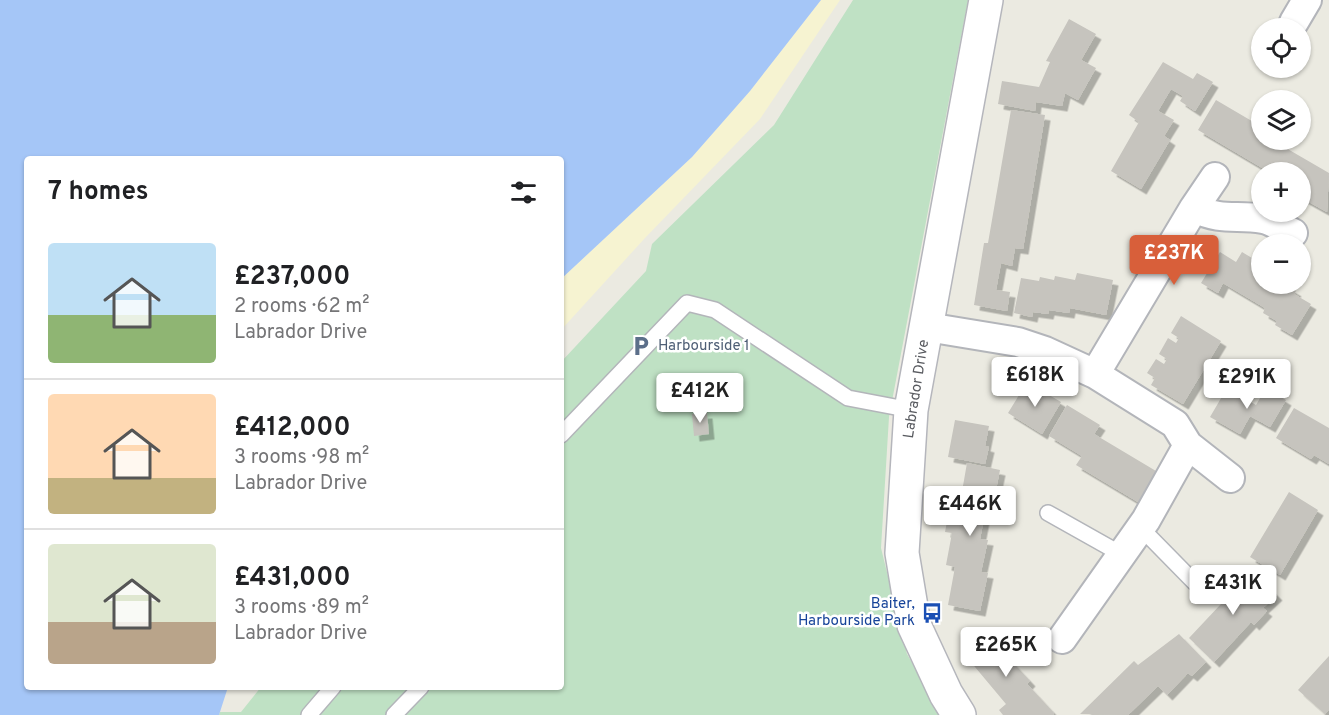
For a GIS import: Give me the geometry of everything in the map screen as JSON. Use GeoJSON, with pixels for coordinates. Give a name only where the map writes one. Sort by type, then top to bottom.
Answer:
{"type":"FeatureCollection","features":[{"type":"Feature","properties":{"kind":"street","name":"Labrador Drive"},"geometry":{"type":"LineString","coordinates":[[953,705],[914,625],[902,553],[911,410],[986,0]]}},
{"type":"Feature","properties":{"kind":"street"},"geometry":{"type":"LineString","coordinates":[[1095,374],[1194,207],[1215,177]]}},
{"type":"Feature","properties":{"kind":"street"},"geometry":{"type":"LineString","coordinates":[[1194,207],[1209,215],[1228,219],[1263,219],[1293,233]]}},
{"type":"Feature","properties":{"kind":"street","name":"Labrador Drive"},"geometry":{"type":"LineString","coordinates":[[927,327],[1018,342],[1045,351],[1095,374],[1175,424],[1188,445],[1230,478]]}},
{"type":"Feature","properties":{"kind":"street"},"geometry":{"type":"LineString","coordinates":[[1062,639],[1141,528],[1188,445]]}},
{"type":"Feature","properties":{"kind":"lane"},"geometry":{"type":"LineString","coordinates":[[564,432],[687,303],[715,310],[848,398],[911,410]]}},
{"type":"Feature","properties":{"kind":"lane"},"geometry":{"type":"LineString","coordinates":[[1048,513],[1121,554]]}},
{"type":"Feature","properties":{"kind":"lane"},"geometry":{"type":"LineString","coordinates":[[1141,528],[1195,583]]}},
{"type":"Feature","properties":{"kind":"lane"},"geometry":{"type":"LineString","coordinates":[[309,715],[330,690]]}},
{"type":"Feature","properties":{"kind":"lane"},"geometry":{"type":"LineString","coordinates":[[394,715],[418,690]]}},
{"type":"Feature","properties":{"kind":"green space"},"geometry":{"type":"Polygon","coordinates":[[[853,0],[968,0],[889,417],[881,548],[907,654],[942,715],[219,715],[220,712],[241,712],[259,690],[564,690],[564,359],[646,271],[652,244],[774,125],[853,0]]]}},
{"type":"Feature","properties":{"kind":"sand"},"geometry":{"type":"Polygon","coordinates":[[[821,0],[840,0],[760,119],[645,238],[564,327],[564,276],[692,157],[750,91],[821,0]]]}},
{"type":"Feature","properties":{"kind":"water"},"geometry":{"type":"Polygon","coordinates":[[[0,0],[821,0],[750,91],[692,157],[564,276],[564,156],[24,156],[24,690],[227,690],[219,715],[0,715],[0,0]]]}},
{"type":"Feature","properties":{"kind":"building"},"geometry":{"type":"Polygon","coordinates":[[[1069,19],[1096,34],[1081,60],[1096,68],[1078,100],[1065,93],[1062,106],[1036,102],[1035,111],[998,104],[1002,81],[1039,87],[1050,62],[1046,61],[1069,19]]]}},
{"type":"Feature","properties":{"kind":"building"},"geometry":{"type":"Polygon","coordinates":[[[1163,62],[1193,79],[1197,73],[1213,82],[1195,111],[1180,101],[1183,96],[1171,89],[1158,111],[1174,120],[1164,136],[1170,140],[1141,189],[1111,171],[1139,122],[1129,115],[1163,62]]]}},
{"type":"Feature","properties":{"kind":"building"},"geometry":{"type":"Polygon","coordinates":[[[1216,100],[1251,121],[1251,150],[1289,150],[1310,162],[1252,162],[1198,130],[1216,100]]]}},
{"type":"Feature","properties":{"kind":"building"},"geometry":{"type":"Polygon","coordinates":[[[1011,110],[1045,115],[1023,249],[1015,248],[1012,266],[1001,263],[996,290],[1010,292],[1007,311],[974,305],[984,243],[988,243],[1011,110]]]}},
{"type":"Feature","properties":{"kind":"building"},"geometry":{"type":"Polygon","coordinates":[[[1311,163],[1329,173],[1327,212],[1311,203],[1311,163]]]}},
{"type":"Feature","properties":{"kind":"building"},"geometry":{"type":"Polygon","coordinates":[[[1220,252],[1236,262],[1242,252],[1251,257],[1251,294],[1294,294],[1311,304],[1292,335],[1275,325],[1277,321],[1263,313],[1265,308],[1223,283],[1218,293],[1201,283],[1220,252]]]}},
{"type":"Feature","properties":{"kind":"building"},"geometry":{"type":"Polygon","coordinates":[[[1077,273],[1113,280],[1106,315],[1070,308],[1069,313],[1049,310],[1048,314],[1033,312],[1032,317],[1014,313],[1021,278],[1039,281],[1040,277],[1054,280],[1055,276],[1075,280],[1077,273]]]}},
{"type":"Feature","properties":{"kind":"building"},"geometry":{"type":"Polygon","coordinates":[[[1181,316],[1221,341],[1183,404],[1151,385],[1155,378],[1147,373],[1156,359],[1164,364],[1167,359],[1159,354],[1168,338],[1176,343],[1179,338],[1171,333],[1181,316]]]}},
{"type":"Feature","properties":{"kind":"building"},"geometry":{"type":"Polygon","coordinates":[[[1027,382],[1061,402],[1042,434],[1008,413],[1027,382]]]}},
{"type":"Feature","properties":{"kind":"building"},"geometry":{"type":"Polygon","coordinates":[[[1227,388],[1256,405],[1266,388],[1286,400],[1270,427],[1250,416],[1240,434],[1210,417],[1227,388]]]}},
{"type":"Feature","properties":{"kind":"building"},"geometry":{"type":"Polygon","coordinates":[[[1067,405],[1100,425],[1094,434],[1156,471],[1138,502],[1076,465],[1082,456],[1049,436],[1067,405]]]}},
{"type":"Feature","properties":{"kind":"building"},"geometry":{"type":"Polygon","coordinates":[[[1294,408],[1329,428],[1329,464],[1314,455],[1311,459],[1276,438],[1294,408]]]}},
{"type":"Feature","properties":{"kind":"building"},"geometry":{"type":"Polygon","coordinates":[[[707,413],[709,434],[694,436],[692,414],[707,413]]]}},
{"type":"Feature","properties":{"kind":"building"},"geometry":{"type":"Polygon","coordinates":[[[955,420],[989,426],[985,446],[989,447],[985,464],[948,457],[955,420]]]}},
{"type":"Feature","properties":{"kind":"building"},"geometry":{"type":"Polygon","coordinates":[[[967,463],[1000,470],[992,509],[986,508],[980,539],[988,540],[981,572],[988,573],[980,611],[948,605],[955,567],[946,565],[952,533],[945,532],[951,501],[960,503],[967,463]]]}},
{"type":"Feature","properties":{"kind":"building"},"geometry":{"type":"Polygon","coordinates":[[[1289,492],[1318,510],[1280,575],[1250,557],[1289,492]]]}},
{"type":"Feature","properties":{"kind":"building"},"geometry":{"type":"Polygon","coordinates":[[[1252,571],[1277,595],[1263,608],[1267,611],[1254,625],[1251,622],[1214,662],[1189,638],[1252,571]]]}},
{"type":"Feature","properties":{"kind":"building"},"geometry":{"type":"Polygon","coordinates":[[[992,630],[1008,647],[1003,652],[1030,681],[1027,684],[1054,713],[1053,715],[1003,715],[999,710],[1006,704],[965,655],[992,630]]]}},
{"type":"Feature","properties":{"kind":"building"},"geometry":{"type":"Polygon","coordinates":[[[1179,634],[1206,662],[1192,676],[1188,673],[1167,695],[1158,686],[1128,715],[1080,714],[1134,661],[1138,665],[1179,634]]]}},
{"type":"Feature","properties":{"kind":"building"},"geometry":{"type":"Polygon","coordinates":[[[1329,656],[1329,710],[1325,714],[1298,690],[1329,656]]]}},
{"type":"Feature","properties":{"kind":"place","name":"Harbourside 1"},"geometry":{"type":"Point","coordinates":[641,346]}},
{"type":"Feature","properties":{"kind":"place","name":"Baiter, Harbourside Park"},"geometry":{"type":"Point","coordinates":[932,613]}}]}
